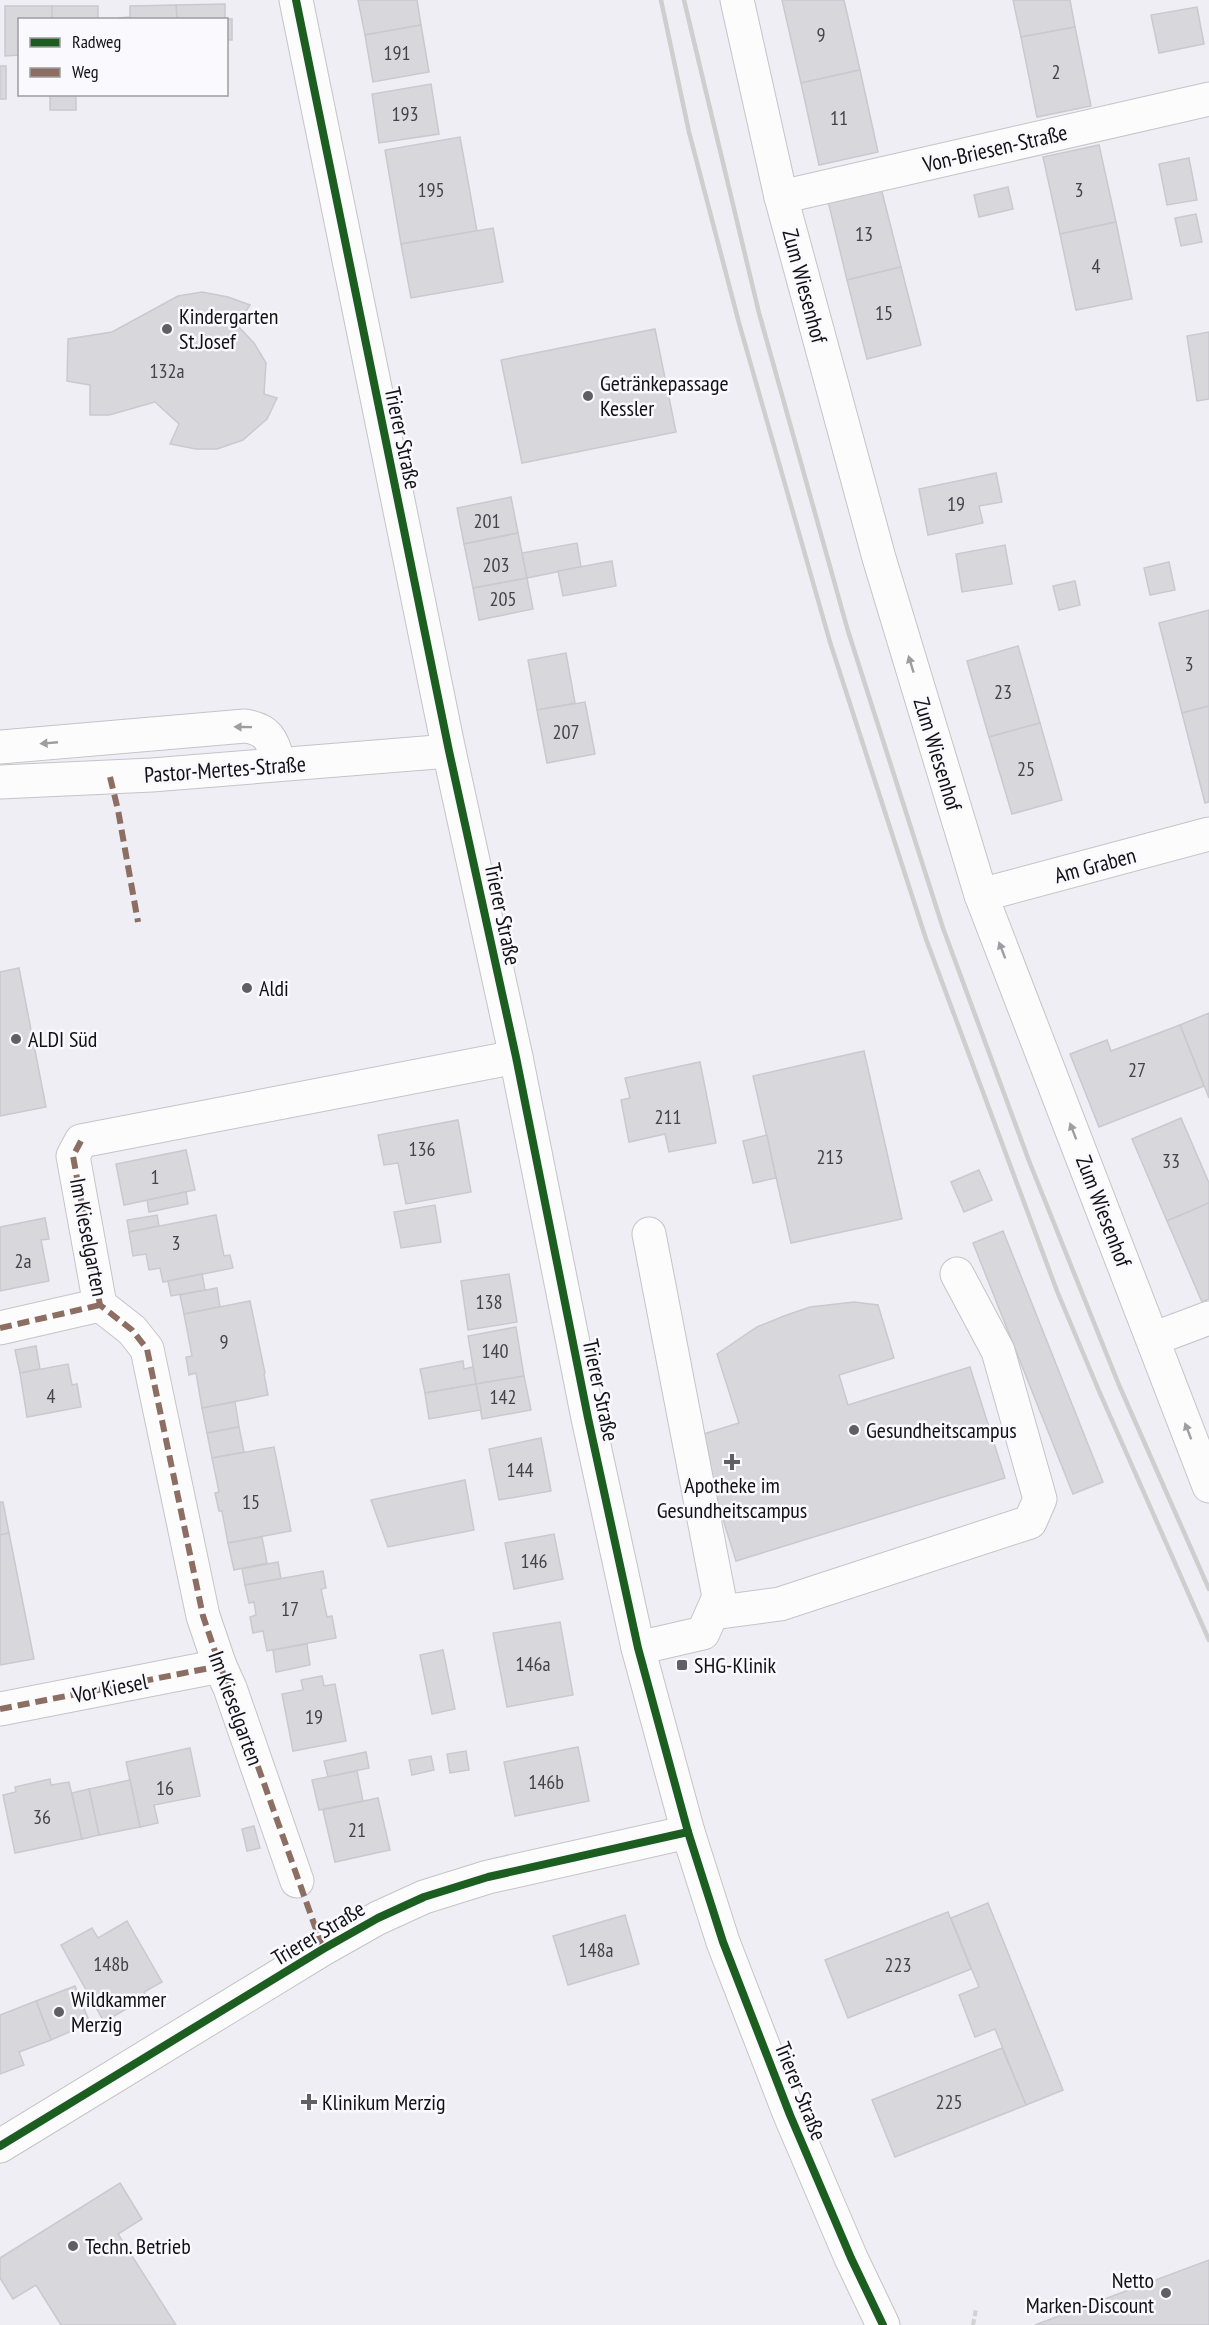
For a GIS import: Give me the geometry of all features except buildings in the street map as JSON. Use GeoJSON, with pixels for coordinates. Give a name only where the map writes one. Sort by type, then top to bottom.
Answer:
{"type":"FeatureCollection","features":[{"type":"Feature","properties":{"kind":"street","name":"Trierer Straße"},"geometry":{"type":"LineString","coordinates":[[296,0],[449,751],[516,1057],[588,1418],[638,1648],[688,1832],[723,1942],[790,2115],[851,2258],[883,2325]]}},
{"type":"Feature","properties":{"kind":"street","name":"Zum Wiesenhof"},"geometry":{"type":"LineString","coordinates":[[737,0],[781,197],[879,558],[981,895],[1209,1486]]}},
{"type":"Feature","properties":{"kind":"street","name":"Von-Briesen-Straße"},"geometry":{"type":"LineString","coordinates":[[781,197],[1209,99]]}},
{"type":"Feature","properties":{"kind":"street"},"geometry":{"type":"LineString","coordinates":[[0,747],[245,726],[259,728],[270,738],[279,765]]}},
{"type":"Feature","properties":{"kind":"street","name":"Pastor-Mertes-Straße"},"geometry":{"type":"LineString","coordinates":[[0,782],[152,775],[449,751]]}},
{"type":"Feature","properties":{"kind":"street","name":"Am Graben"},"geometry":{"type":"LineString","coordinates":[[981,895],[1209,834]]}},
{"type":"Feature","properties":{"kind":"street","name":"Im Kieselgarten"},"geometry":{"type":"LineString","coordinates":[[297,1881],[203,1617],[147,1349],[132,1330],[100,1305],[73,1156],[81,1141],[516,1057]]}},
{"type":"Feature","properties":{"kind":"street"},"geometry":{"type":"LineString","coordinates":[[638,1648],[702,1633],[719,1597],[649,1234]]}},
{"type":"Feature","properties":{"kind":"street"},"geometry":{"type":"LineString","coordinates":[[713,1613],[780,1604],[1030,1522],[1040,1498],[1005,1374],[998,1351],[957,1274]]}},
{"type":"Feature","properties":{"kind":"street"},"geometry":{"type":"LineString","coordinates":[[0,1328],[100,1305]]}},
{"type":"Feature","properties":{"kind":"street"},"geometry":{"type":"LineString","coordinates":[[1153,1339],[1209,1318]]}},
{"type":"Feature","properties":{"kind":"street","name":"Vor Kiesel"},"geometry":{"type":"LineString","coordinates":[[0,1709],[220,1666]]}},
{"type":"Feature","properties":{"kind":"street","name":"Trierer Straße"},"geometry":{"type":"LineString","coordinates":[[0,2146],[323,1949],[378,1918],[424,1897],[488,1877],[688,1832]]}},
{"type":"Feature","properties":{"kind":"path"},"geometry":{"type":"LineString","coordinates":[[973,2325],[976,2309]]}},
{"type":"Feature","properties":{"kind":"railway"},"geometry":{"type":"LineString","coordinates":[[661,0],[689,132],[739,323],[830,642],[926,939],[1057,1291],[1209,1640]]}},
{"type":"Feature","properties":{"kind":"railway"},"geometry":{"type":"LineString","coordinates":[[684,0],[759,313],[848,631],[943,928],[1029,1161],[1119,1385],[1209,1589]]}},
{"type":"Feature","properties":{"kind":"marked path"},"geometry":{"type":"LineString","coordinates":[[110,777],[138,922]]}},
{"type":"Feature","properties":{"kind":"marked path"},"geometry":{"type":"LineString","coordinates":[[81,1141],[73,1156],[100,1305],[132,1330],[147,1349],[203,1616],[323,1949]]}},
{"type":"Feature","properties":{"kind":"marked path"},"geometry":{"type":"LineString","coordinates":[[0,1328],[100,1305]]}},
{"type":"Feature","properties":{"kind":"marked path"},"geometry":{"type":"LineString","coordinates":[[0,1709],[220,1666]]}},
{"type":"Feature","properties":{"kind":"cycle path"},"geometry":{"type":"LineString","coordinates":[[296,0],[449,751],[516,1057],[588,1418],[638,1648],[688,1832],[723,1942],[790,2115],[851,2258],[883,2325]]}},
{"type":"Feature","properties":{"kind":"cycle path"},"geometry":{"type":"LineString","coordinates":[[0,2146],[323,1949],[378,1918],[424,1897],[488,1877],[688,1832]]}},
{"type":"Feature","properties":{"kind":"place","name":"Kindergarten St.Josef"},"geometry":{"type":"Point","coordinates":[167,329]}},
{"type":"Feature","properties":{"kind":"place","name":"Getränkepassage Kessler"},"geometry":{"type":"Point","coordinates":[588,396]}},
{"type":"Feature","properties":{"kind":"place","name":"Aldi"},"geometry":{"type":"Point","coordinates":[247,988]}},
{"type":"Feature","properties":{"kind":"place","name":"ALDI Süd"},"geometry":{"type":"Point","coordinates":[16,1039]}},
{"type":"Feature","properties":{"kind":"place","name":"Gesundheitscampus"},"geometry":{"type":"Point","coordinates":[854,1430]}},
{"type":"Feature","properties":{"kind":"place","name":"Apotheke im Gesundheitscampus"},"geometry":{"type":"Point","coordinates":[732,1462]}},
{"type":"Feature","properties":{"kind":"place","name":"SHG-Klinik"},"geometry":{"type":"Point","coordinates":[682,1665]}},
{"type":"Feature","properties":{"kind":"place","name":"Wildkammer Merzig"},"geometry":{"type":"Point","coordinates":[59,2012]}},
{"type":"Feature","properties":{"kind":"place","name":"Klinikum Merzig"},"geometry":{"type":"Point","coordinates":[309,2102]}},
{"type":"Feature","properties":{"kind":"place","name":"Techn. Betrieb"},"geometry":{"type":"Point","coordinates":[73,2246]}},
{"type":"Feature","properties":{"kind":"place","name":"Netto Marken-Discount"},"geometry":{"type":"Point","coordinates":[1166,2293]}}]}
